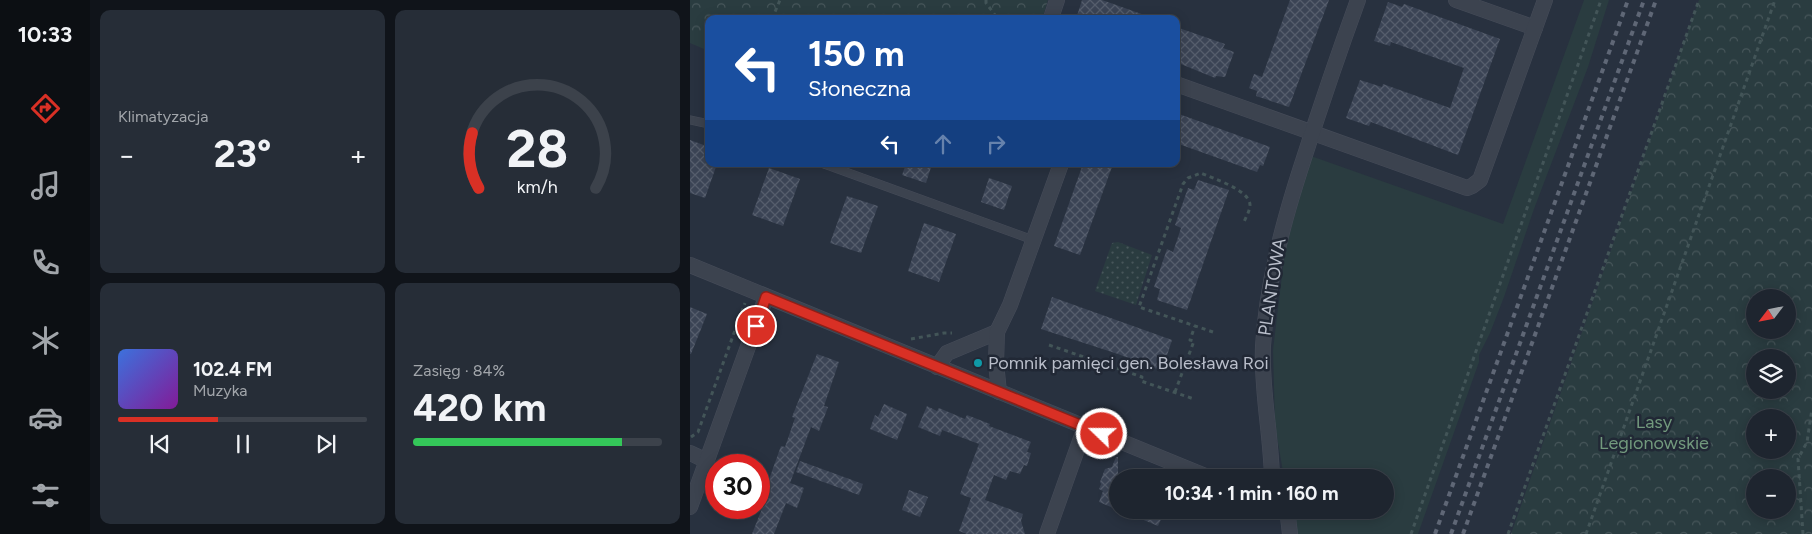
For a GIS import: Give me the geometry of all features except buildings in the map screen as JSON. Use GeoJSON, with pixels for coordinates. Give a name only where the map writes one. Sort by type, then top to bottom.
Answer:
{"type":"FeatureCollection","features":[{"type":"Feature","properties":{"kind":"street"},"geometry":{"type":"LineString","coordinates":[[1052,15],[1058,0]]}},
{"type":"Feature","properties":{"kind":"street","name":"PLANTOWA"},"geometry":{"type":"LineString","coordinates":[[1271,469],[1264,396],[1263,346],[1268,301],[1281,231],[1312,132],[1358,0]]}},
{"type":"Feature","properties":{"kind":"street"},"geometry":{"type":"LineString","coordinates":[[1456,0],[1535,28]]}},
{"type":"Feature","properties":{"kind":"street"},"geometry":{"type":"LineString","coordinates":[[1180,85],[1467,188],[1480,180],[1545,0]]}},
{"type":"Feature","properties":{"kind":"street"},"geometry":{"type":"LineString","coordinates":[[998,392],[997,332],[1010,304],[1060,167]]}},
{"type":"Feature","properties":{"kind":"street"},"geometry":{"type":"LineString","coordinates":[[690,265],[1188,469]]}},
{"type":"Feature","properties":{"kind":"street"},"geometry":{"type":"LineString","coordinates":[[709,454],[766,297]]}},
{"type":"Feature","properties":{"kind":"street"},"geometry":{"type":"LineString","coordinates":[[937,367],[947,353],[997,332]]}},
{"type":"Feature","properties":{"kind":"street"},"geometry":{"type":"LineString","coordinates":[[1046,534],[1085,427]]}},
{"type":"Feature","properties":{"kind":"street"},"geometry":{"type":"LineString","coordinates":[[690,453],[705,459]]}},
{"type":"Feature","properties":{"kind":"street"},"geometry":{"type":"LineString","coordinates":[[690,507],[705,466]]}},
{"type":"Feature","properties":{"kind":"street"},"geometry":{"type":"LineString","coordinates":[[1288,519],[1290,534]]}},
{"type":"Feature","properties":{"kind":"lane"},"geometry":{"type":"LineString","coordinates":[[690,120],[705,123]]}},
{"type":"Feature","properties":{"kind":"lane"},"geometry":{"type":"LineString","coordinates":[[832,167],[1033,240]]}},
{"type":"Feature","properties":{"kind":"path"},"geometry":{"type":"LineString","coordinates":[[774,15],[780,0]]}},
{"type":"Feature","properties":{"kind":"path"},"geometry":{"type":"LineString","coordinates":[[986,0],[986,3],[995,15]]}},
{"type":"Feature","properties":{"kind":"path"},"geometry":{"type":"LineString","coordinates":[[1411,534],[1601,0]]}},
{"type":"Feature","properties":{"kind":"path"},"geometry":{"type":"LineString","coordinates":[[1508,534],[1699,0]]}},
{"type":"Feature","properties":{"kind":"path"},"geometry":{"type":"LineString","coordinates":[[1586,534],[1775,0]]}},
{"type":"Feature","properties":{"kind":"path"},"geometry":{"type":"LineString","coordinates":[[1213,332],[1139,307],[1183,184],[1188,178],[1200,174],[1238,189],[1250,205],[1243,224]]}},
{"type":"Feature","properties":{"kind":"path"},"geometry":{"type":"LineString","coordinates":[[690,438],[698,432],[745,303]]}},
{"type":"Feature","properties":{"kind":"path"},"geometry":{"type":"LineString","coordinates":[[1175,392],[1194,341],[1190,340],[1195,326]]}},
{"type":"Feature","properties":{"kind":"path"},"geometry":{"type":"LineString","coordinates":[[906,338],[913,339],[944,333],[968,334],[979,340]]}},
{"type":"Feature","properties":{"kind":"path"},"geometry":{"type":"LineString","coordinates":[[1050,345],[1142,377],[1141,381],[1194,399]]}},
{"type":"Feature","properties":{"kind":"path"},"geometry":{"type":"LineString","coordinates":[[1802,534],[1798,459],[1807,442],[1812,409]]}},
{"type":"Feature","properties":{"kind":"green space"},"geometry":{"type":"Polygon","coordinates":[[[690,0],[1048,0],[1043,15],[705,15],[705,49],[690,43],[690,0]]]}},
{"type":"Feature","properties":{"kind":"green space"},"geometry":{"type":"Polygon","coordinates":[[[1584,0],[1609,0],[1588,67],[1534,209],[1504,297],[1479,355],[1479,362],[1418,534],[1297,534],[1295,519],[1394,519],[1394,469],[1282,469],[1275,425],[1273,350],[1285,250],[1311,156],[1503,224],[1584,0]]]}},
{"type":"Feature","properties":{"kind":"green space","name":"Lasy Legionowskie"},"geometry":{"type":"Polygon","coordinates":[[[1699,0],[1812,0],[1812,534],[1511,534],[1699,0]]]}},
{"type":"Feature","properties":{"kind":"green space"},"geometry":{"type":"Polygon","coordinates":[[[1118,242],[1152,255],[1136,305],[1095,291],[1112,243],[1118,242]]]}},
{"type":"Feature","properties":{"kind":"railway"},"geometry":{"type":"LineString","coordinates":[[1435,534],[1628,0]]}},
{"type":"Feature","properties":{"kind":"railway"},"geometry":{"type":"LineString","coordinates":[[1451,534],[1644,0]]}},
{"type":"Feature","properties":{"kind":"railway"},"geometry":{"type":"LineString","coordinates":[[1463,534],[1656,0]]}},
{"type":"Feature","properties":{"kind":"place","name":"Pomnik pamięci gen. Bolesława Roi"},"geometry":{"type":"Point","coordinates":[978,363]}},
{"type":"Feature","properties":{"kind":"route"},"geometry":{"type":"LineString","coordinates":[[756,326],[766,297],[1102,434]]}}]}
